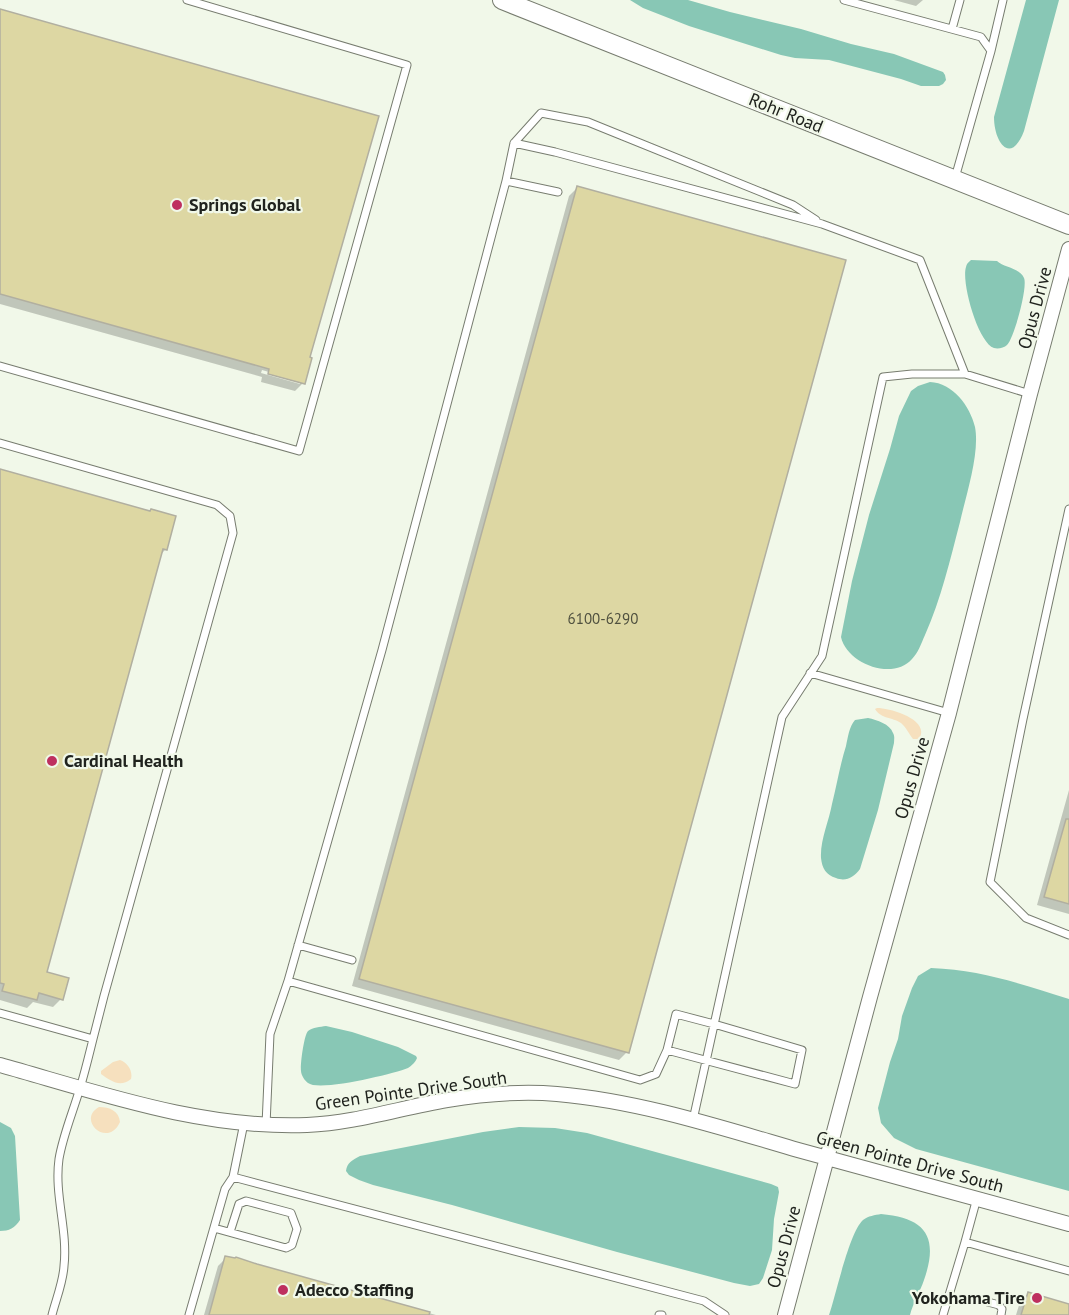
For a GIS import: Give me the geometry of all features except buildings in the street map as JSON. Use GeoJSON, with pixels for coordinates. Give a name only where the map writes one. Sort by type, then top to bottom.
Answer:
{"type":"FeatureCollection","features":[{"type":"Feature","properties":{"kind":"street","name":"Rohr Road"},"geometry":{"type":"LineString","coordinates":[[502,0],[1069,225]]}},
{"type":"Feature","properties":{"kind":"street","name":"Opus Drive"},"geometry":{"type":"LineString","coordinates":[[785,1315],[870,996],[949,713],[1069,249]]}},
{"type":"Feature","properties":{"kind":"street","name":"Green Pointe Drive South"},"geometry":{"type":"LineString","coordinates":[[0,1065],[165,1110],[218,1120],[266,1125],[308,1125],[352,1121],[446,1100],[489,1094],[583,1096],[693,1120],[1069,1224]]}},
{"type":"Feature","properties":{"kind":"lane"},"geometry":{"type":"LineString","coordinates":[[0,366],[299,452],[407,65],[187,0]]}},
{"type":"Feature","properties":{"kind":"lane"},"geometry":{"type":"LineString","coordinates":[[844,0],[981,37],[991,51]]}},
{"type":"Feature","properties":{"kind":"lane"},"geometry":{"type":"LineString","coordinates":[[952,29],[960,0]]}},
{"type":"Feature","properties":{"kind":"lane"},"geometry":{"type":"LineString","coordinates":[[955,179],[1003,0]]}},
{"type":"Feature","properties":{"kind":"lane"},"geometry":{"type":"LineString","coordinates":[[266,1125],[270,1034],[288,981],[382,650],[506,181],[514,143],[541,113],[588,122],[793,205],[822,224]]}},
{"type":"Feature","properties":{"kind":"lane"},"geometry":{"type":"LineString","coordinates":[[514,143],[822,224],[920,260],[965,374]]}},
{"type":"Feature","properties":{"kind":"lane"},"geometry":{"type":"LineString","coordinates":[[506,181],[558,192]]}},
{"type":"Feature","properties":{"kind":"lane"},"geometry":{"type":"LineString","coordinates":[[693,1120],[782,717],[822,656],[884,377],[912,374],[965,374],[1030,394]]}},
{"type":"Feature","properties":{"kind":"lane"},"geometry":{"type":"LineString","coordinates":[[0,443],[218,505],[230,516],[233,533],[80,1088],[65,1132],[57,1177],[65,1265],[52,1315]]}},
{"type":"Feature","properties":{"kind":"lane"},"geometry":{"type":"LineString","coordinates":[[1069,509],[990,882],[1026,918],[1069,935]]}},
{"type":"Feature","properties":{"kind":"lane"},"geometry":{"type":"LineString","coordinates":[[810,673],[949,713]]}},
{"type":"Feature","properties":{"kind":"lane"},"geometry":{"type":"LineString","coordinates":[[298,945],[352,960]]}},
{"type":"Feature","properties":{"kind":"lane"},"geometry":{"type":"LineString","coordinates":[[288,981],[640,1080],[656,1074],[667,1050],[676,1014],[802,1050],[795,1084],[667,1050]]}},
{"type":"Feature","properties":{"kind":"lane"},"geometry":{"type":"LineString","coordinates":[[0,1013],[93,1039]]}},
{"type":"Feature","properties":{"kind":"lane"},"geometry":{"type":"LineString","coordinates":[[189,1315],[225,1189],[233,1177],[244,1123]]}},
{"type":"Feature","properties":{"kind":"lane"},"geometry":{"type":"LineString","coordinates":[[233,1177],[704,1301],[725,1315]]}},
{"type":"Feature","properties":{"kind":"lane"},"geometry":{"type":"LineString","coordinates":[[943,1315],[977,1198]]}},
{"type":"Feature","properties":{"kind":"lane"},"geometry":{"type":"LineString","coordinates":[[214,1228],[286,1248],[292,1245],[297,1229],[291,1213],[246,1201],[239,1204],[230,1232]]}},
{"type":"Feature","properties":{"kind":"lane"},"geometry":{"type":"LineString","coordinates":[[965,1242],[1069,1271]]}},
{"type":"Feature","properties":{"kind":"lane"},"geometry":{"type":"LineString","coordinates":[[984,1301],[999,1305],[1002,1309],[1001,1315]]}},
{"type":"Feature","properties":{"kind":"shaded area"},"geometry":{"type":"Polygon","coordinates":[[[875,709],[900,713],[915,721],[921,732],[919,739],[913,739],[898,721],[880,715],[875,709]]]}},
{"type":"Feature","properties":{"kind":"shaded area"},"geometry":{"type":"Polygon","coordinates":[[[120,1060],[125,1063],[131,1073],[131,1079],[127,1082],[112,1081],[101,1074],[101,1071],[113,1062],[120,1060]]]}},
{"type":"Feature","properties":{"kind":"shaded area"},"geometry":{"type":"Polygon","coordinates":[[[99,1107],[116,1112],[120,1122],[115,1130],[102,1133],[92,1125],[93,1112],[99,1107]]]}},
{"type":"Feature","properties":{"kind":"water"},"geometry":{"type":"Polygon","coordinates":[[[630,0],[688,0],[894,54],[943,72],[946,80],[939,86],[921,86],[829,60],[781,55],[689,26],[643,8],[630,0]]]}},
{"type":"Feature","properties":{"kind":"water"},"geometry":{"type":"Polygon","coordinates":[[[1026,0],[1059,0],[1024,131],[1014,147],[1009,148],[1000,142],[994,117],[1026,0]]]}},
{"type":"Feature","properties":{"kind":"water"},"geometry":{"type":"Polygon","coordinates":[[[971,260],[997,261],[1019,272],[1024,278],[1024,291],[1017,323],[1010,340],[1003,348],[994,348],[988,344],[972,311],[965,275],[967,265],[971,260]]]}},
{"type":"Feature","properties":{"kind":"water"},"geometry":{"type":"Polygon","coordinates":[[[930,382],[946,386],[965,404],[975,427],[976,449],[969,487],[945,579],[921,645],[914,657],[904,665],[894,669],[883,669],[861,662],[845,647],[841,637],[852,581],[869,515],[899,416],[911,391],[930,382]]]}},
{"type":"Feature","properties":{"kind":"water"},"geometry":{"type":"Polygon","coordinates":[[[868,718],[889,727],[894,734],[894,743],[878,810],[860,869],[850,878],[840,879],[827,873],[824,868],[821,858],[822,844],[850,729],[855,720],[868,718]]]}},
{"type":"Feature","properties":{"kind":"water"},"geometry":{"type":"Polygon","coordinates":[[[931,968],[984,975],[1069,999],[1069,1191],[916,1149],[894,1138],[881,1123],[878,1108],[898,1039],[902,1016],[918,976],[931,968]]]}},
{"type":"Feature","properties":{"kind":"water"},"geometry":{"type":"Polygon","coordinates":[[[326,1026],[398,1047],[417,1058],[408,1068],[373,1078],[341,1084],[308,1083],[301,1071],[305,1038],[308,1031],[326,1026]]]}},
{"type":"Feature","properties":{"kind":"water"},"geometry":{"type":"Polygon","coordinates":[[[0,1122],[11,1128],[15,1136],[20,1220],[12,1229],[0,1231],[0,1122]]]}},
{"type":"Feature","properties":{"kind":"water"},"geometry":{"type":"Polygon","coordinates":[[[519,1127],[555,1128],[587,1133],[778,1187],[772,1250],[763,1278],[759,1284],[750,1286],[734,1283],[373,1185],[349,1175],[346,1171],[350,1162],[360,1156],[519,1127]]]}},
{"type":"Feature","properties":{"kind":"water"},"geometry":{"type":"Polygon","coordinates":[[[881,1214],[896,1216],[918,1225],[925,1232],[929,1241],[928,1265],[910,1315],[829,1315],[848,1250],[858,1227],[863,1220],[881,1214]]]}},
{"type":"Feature","properties":{"kind":"place","name":"Springs Global"},"geometry":{"type":"Point","coordinates":[177,205]}},
{"type":"Feature","properties":{"kind":"place","name":"Cardinal Health"},"geometry":{"type":"Point","coordinates":[52,761]}},
{"type":"Feature","properties":{"kind":"place","name":"Adecco Staffing"},"geometry":{"type":"Point","coordinates":[283,1290]}},
{"type":"Feature","properties":{"kind":"place","name":"Yokohama Tire"},"geometry":{"type":"Point","coordinates":[1037,1298]}}]}
